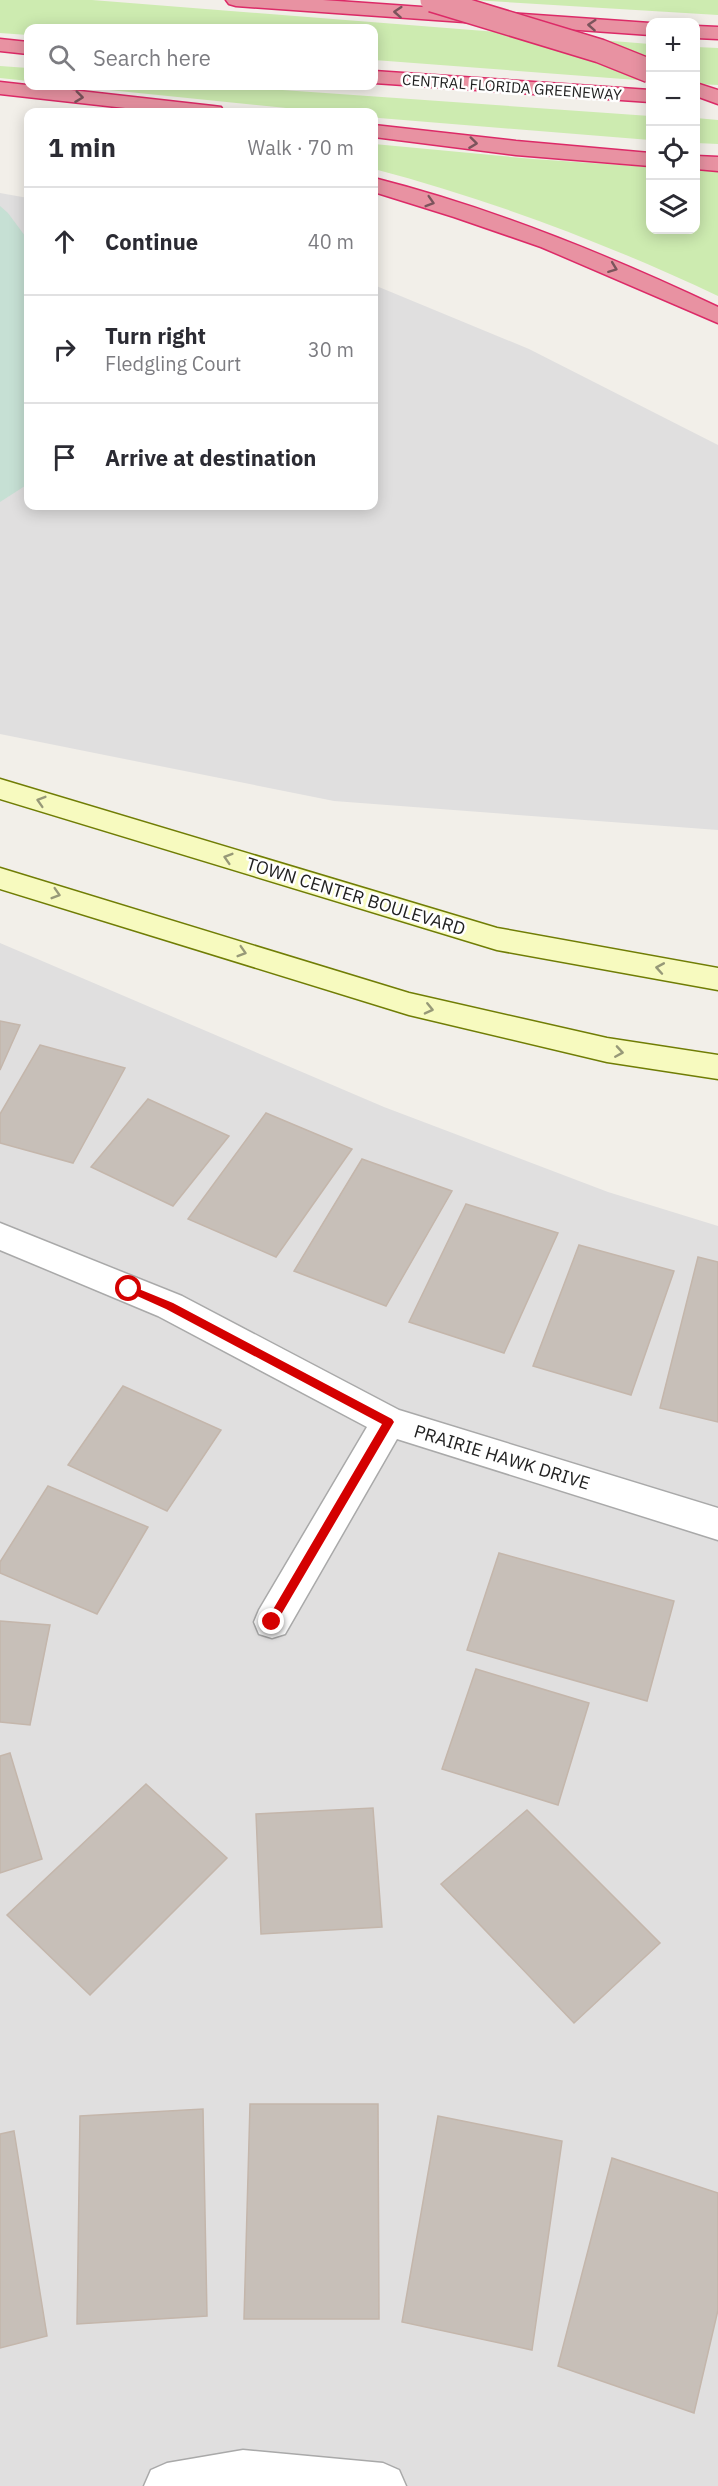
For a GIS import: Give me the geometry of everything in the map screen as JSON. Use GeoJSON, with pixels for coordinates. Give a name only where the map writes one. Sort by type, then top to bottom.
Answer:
{"type":"FeatureCollection","features":[{"type":"Feature","properties":{"kind":"highway"},"geometry":{"type":"LineString","coordinates":[[236,0],[646,29]]}},
{"type":"Feature","properties":{"kind":"highway"},"geometry":{"type":"LineString","coordinates":[[432,0],[600,51],[646,69]]}},
{"type":"Feature","properties":{"kind":"highway"},"geometry":{"type":"LineString","coordinates":[[700,32],[718,33]]}},
{"type":"Feature","properties":{"kind":"highway"},"geometry":{"type":"LineString","coordinates":[[0,45],[24,48]]}},
{"type":"Feature","properties":{"kind":"highway","name":"CENTRAL FLORIDA GREENEWAY"},"geometry":{"type":"LineString","coordinates":[[378,77],[646,96]]}},
{"type":"Feature","properties":{"kind":"highway"},"geometry":{"type":"LineString","coordinates":[[0,88],[178,108]]}},
{"type":"Feature","properties":{"kind":"highway"},"geometry":{"type":"LineString","coordinates":[[700,91],[718,99]]}},
{"type":"Feature","properties":{"kind":"highway"},"geometry":{"type":"LineString","coordinates":[[700,99],[718,99]]}},
{"type":"Feature","properties":{"kind":"highway"},"geometry":{"type":"LineString","coordinates":[[0,107],[24,110]]}},
{"type":"Feature","properties":{"kind":"highway"},"geometry":{"type":"LineString","coordinates":[[378,131],[516,148],[646,160]]}},
{"type":"Feature","properties":{"kind":"highway"},"geometry":{"type":"LineString","coordinates":[[700,163],[718,164]]}},
{"type":"Feature","properties":{"kind":"highway"},"geometry":{"type":"LineString","coordinates":[[378,186],[510,227],[647,281],[718,315]]}},
{"type":"Feature","properties":{"kind":"main road","name":"TOWN CENTER BOULEVARD"},"geometry":{"type":"LineString","coordinates":[[0,789],[497,939],[718,979]]}},
{"type":"Feature","properties":{"kind":"main road"},"geometry":{"type":"LineString","coordinates":[[0,878],[409,1004],[608,1050],[718,1067]]}},
{"type":"Feature","properties":{"kind":"street","name":"PRAIRIE HAWK DRIVE"},"geometry":{"type":"LineString","coordinates":[[0,1236],[170,1306],[388,1422],[718,1524]]}},
{"type":"Feature","properties":{"kind":"street"},"geometry":{"type":"LineString","coordinates":[[272,1622],[388,1422]]}},
{"type":"Feature","properties":{"kind":"street"},"geometry":{"type":"LineString","coordinates":[[167,2486],[243,2473],[383,2486]]}},
{"type":"Feature","properties":{"kind":"shaded area"},"geometry":{"type":"Polygon","coordinates":[[[0,193],[24,197],[24,510],[378,510],[378,287],[529,349],[718,445],[718,830],[334,801],[0,734],[0,193]]]}},
{"type":"Feature","properties":{"kind":"shaded area"},"geometry":{"type":"Polygon","coordinates":[[[0,943],[384,1107],[608,1192],[718,1226],[718,2486],[0,2486],[0,943]]]}},
{"type":"Feature","properties":{"kind":"green space"},"geometry":{"type":"Polygon","coordinates":[[[0,0],[92,0],[646,44],[646,81],[378,60],[378,24],[24,24],[24,35],[0,33],[0,0]]]}},
{"type":"Feature","properties":{"kind":"green space"},"geometry":{"type":"Polygon","coordinates":[[[472,0],[718,0],[718,15],[472,0]]]}},
{"type":"Feature","properties":{"kind":"green space"},"geometry":{"type":"Polygon","coordinates":[[[700,47],[718,48],[718,85],[700,84],[700,47]]]}},
{"type":"Feature","properties":{"kind":"green space"},"geometry":{"type":"Polygon","coordinates":[[[0,66],[24,68],[24,81],[0,78],[0,66]]]}},
{"type":"Feature","properties":{"kind":"green space"},"geometry":{"type":"Polygon","coordinates":[[[109,90],[283,90],[646,116],[646,140],[379,118],[378,108],[287,108],[109,90]]]}},
{"type":"Feature","properties":{"kind":"green space"},"geometry":{"type":"Polygon","coordinates":[[[700,118],[718,120],[718,144],[700,143],[700,118]]]}},
{"type":"Feature","properties":{"kind":"green space"},"geometry":{"type":"Polygon","coordinates":[[[378,144],[646,167],[646,234],[700,234],[700,170],[718,171],[718,296],[592,241],[462,195],[378,170],[378,144]]]}},
{"type":"Feature","properties":{"kind":"green space"},"geometry":{"type":"Polygon","coordinates":[[[0,206],[24,235],[24,487],[0,502],[0,206]]]}},
{"type":"Feature","properties":{"kind":"building"},"geometry":{"type":"Polygon","coordinates":[[[0,1021],[20,1025],[0,1070],[0,1021]]]}},
{"type":"Feature","properties":{"kind":"building"},"geometry":{"type":"Polygon","coordinates":[[[40,1045],[125,1068],[73,1163],[0,1143],[0,1114],[40,1045]]]}},
{"type":"Feature","properties":{"kind":"building"},"geometry":{"type":"Polygon","coordinates":[[[148,1099],[229,1136],[173,1206],[91,1167],[148,1099]]]}},
{"type":"Feature","properties":{"kind":"building"},"geometry":{"type":"Polygon","coordinates":[[[266,1113],[352,1149],[276,1257],[188,1219],[266,1113]]]}},
{"type":"Feature","properties":{"kind":"building"},"geometry":{"type":"Polygon","coordinates":[[[362,1159],[452,1191],[386,1306],[294,1271],[362,1159]]]}},
{"type":"Feature","properties":{"kind":"building"},"geometry":{"type":"Polygon","coordinates":[[[466,1204],[558,1233],[504,1353],[409,1322],[466,1204]]]}},
{"type":"Feature","properties":{"kind":"building"},"geometry":{"type":"Polygon","coordinates":[[[579,1245],[674,1271],[631,1395],[533,1366],[579,1245]]]}},
{"type":"Feature","properties":{"kind":"building"},"geometry":{"type":"Polygon","coordinates":[[[698,1257],[718,1262],[718,1422],[660,1408],[698,1257]]]}},
{"type":"Feature","properties":{"kind":"building"},"geometry":{"type":"Polygon","coordinates":[[[123,1386],[221,1430],[167,1511],[68,1465],[123,1386]]]}},
{"type":"Feature","properties":{"kind":"building"},"geometry":{"type":"Polygon","coordinates":[[[48,1486],[148,1527],[97,1614],[0,1573],[0,1562],[48,1486]]]}},
{"type":"Feature","properties":{"kind":"building"},"geometry":{"type":"Polygon","coordinates":[[[499,1553],[674,1601],[647,1701],[467,1650],[499,1553]]]}},
{"type":"Feature","properties":{"kind":"building"},"geometry":{"type":"Polygon","coordinates":[[[0,1621],[50,1625],[30,1725],[0,1722],[0,1621]]]}},
{"type":"Feature","properties":{"kind":"building"},"geometry":{"type":"Polygon","coordinates":[[[476,1669],[589,1703],[558,1805],[442,1769],[476,1669]]]}},
{"type":"Feature","properties":{"kind":"building"},"geometry":{"type":"Polygon","coordinates":[[[10,1753],[42,1859],[0,1873],[0,1756],[10,1753]]]}},
{"type":"Feature","properties":{"kind":"building"},"geometry":{"type":"Polygon","coordinates":[[[146,1784],[227,1858],[90,1995],[7,1915],[146,1784]]]}},
{"type":"Feature","properties":{"kind":"building"},"geometry":{"type":"Polygon","coordinates":[[[373,1808],[382,1927],[261,1934],[256,1814],[373,1808]]]}},
{"type":"Feature","properties":{"kind":"building"},"geometry":{"type":"Polygon","coordinates":[[[527,1810],[660,1943],[574,2023],[441,1884],[527,1810]]]}},
{"type":"Feature","properties":{"kind":"building"},"geometry":{"type":"Polygon","coordinates":[[[250,2104],[378,2104],[379,2319],[244,2319],[250,2104]]]}},
{"type":"Feature","properties":{"kind":"building"},"geometry":{"type":"Polygon","coordinates":[[[203,2109],[207,2316],[77,2324],[80,2116],[203,2109]]]}},
{"type":"Feature","properties":{"kind":"building"},"geometry":{"type":"Polygon","coordinates":[[[438,2116],[562,2141],[532,2350],[402,2322],[438,2116]]]}},
{"type":"Feature","properties":{"kind":"building"},"geometry":{"type":"Polygon","coordinates":[[[14,2131],[47,2336],[0,2348],[0,2134],[14,2131]]]}},
{"type":"Feature","properties":{"kind":"building"},"geometry":{"type":"Polygon","coordinates":[[[612,2158],[718,2193],[718,2310],[694,2413],[558,2366],[612,2158]]]}},
{"type":"Feature","properties":{"kind":"route"},"geometry":{"type":"LineString","coordinates":[[129,1289],[170,1306],[388,1422],[272,1622]]}}]}
